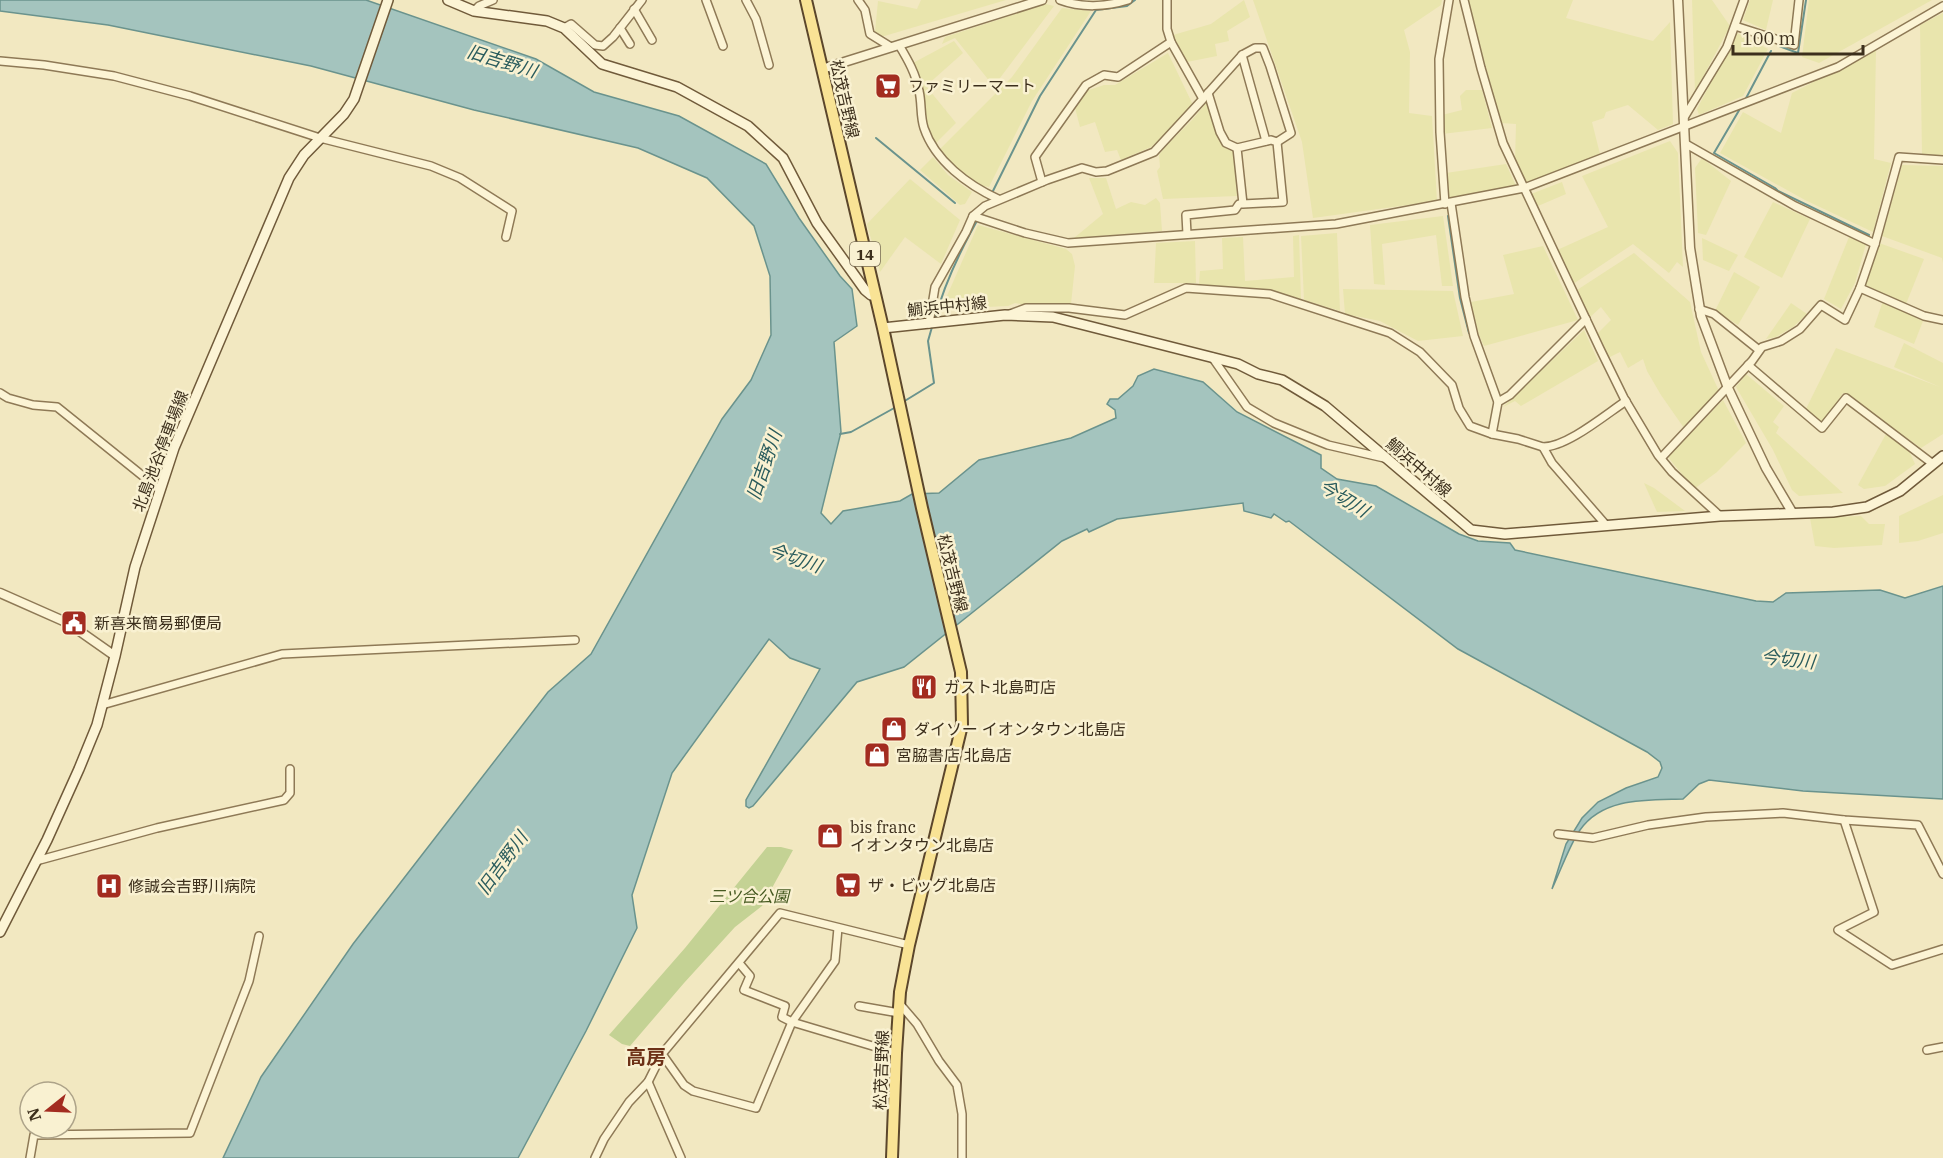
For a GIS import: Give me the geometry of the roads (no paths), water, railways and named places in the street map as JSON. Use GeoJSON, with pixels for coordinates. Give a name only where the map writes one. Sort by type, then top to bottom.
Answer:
{"type":"FeatureCollection","features":[{"type":"Feature","properties":{"kind":"main road","name":"北島池谷停車場線"},"geometry":{"type":"LineString","coordinates":[[0,932],[80,769],[102,705],[135,567],[174,448],[289,178],[304,155],[344,114],[360,86],[388,0]]}},
{"type":"Feature","properties":{"kind":"main road"},"geometry":{"type":"LineString","coordinates":[[448,0],[474,11],[547,21],[564,28],[602,64],[677,87],[748,126],[783,158],[817,223],[865,290],[874,295]]}},
{"type":"Feature","properties":{"kind":"main road","name":"松茂吉野線"},"geometry":{"type":"LineString","coordinates":[[806,0],[961,672],[962,725],[909,945],[899,1008],[892,1158]]}},
{"type":"Feature","properties":{"kind":"main road","name":"鯛浜中村線"},"geometry":{"type":"LineString","coordinates":[[883,328],[1005,315],[1053,317],[1238,364],[1258,374],[1282,380],[1325,406],[1471,530],[1505,534],[1720,516],[1833,512],[1867,507],[1900,491],[1943,456]]}},
{"type":"Feature","properties":{"kind":"street"},"geometry":{"type":"LineString","coordinates":[[474,11],[479,6],[493,0]]}},
{"type":"Feature","properties":{"kind":"street"},"geometry":{"type":"LineString","coordinates":[[564,28],[571,24],[595,45],[603,46],[642,0]]}},
{"type":"Feature","properties":{"kind":"street"},"geometry":{"type":"LineString","coordinates":[[706,0],[723,46]]}},
{"type":"Feature","properties":{"kind":"street"},"geometry":{"type":"LineString","coordinates":[[746,0],[756,19],[769,65]]}},
{"type":"Feature","properties":{"kind":"street"},"geometry":{"type":"LineString","coordinates":[[858,0],[865,10],[870,34],[895,46],[912,67],[919,90],[924,127],[936,152],[969,184],[998,199]]}},
{"type":"Feature","properties":{"kind":"street"},"geometry":{"type":"LineString","coordinates":[[822,69],[1042,0]]}},
{"type":"Feature","properties":{"kind":"street"},"geometry":{"type":"LineString","coordinates":[[1060,0],[1099,6],[1128,0]]}},
{"type":"Feature","properties":{"kind":"street"},"geometry":{"type":"LineString","coordinates":[[1167,0],[1167,29],[1171,42],[1203,99]]}},
{"type":"Feature","properties":{"kind":"street"},"geometry":{"type":"LineString","coordinates":[[1449,0],[1439,59],[1440,132],[1448,204],[1465,297],[1474,336],[1498,402],[1492,434]]}},
{"type":"Feature","properties":{"kind":"street"},"geometry":{"type":"LineString","coordinates":[[1464,0],[1498,128],[1524,188],[1626,401],[1651,444],[1672,472],[1720,516]]}},
{"type":"Feature","properties":{"kind":"street"},"geometry":{"type":"LineString","coordinates":[[1678,0],[1690,248],[1700,309],[1710,345],[1728,388],[1766,468],[1792,513]]}},
{"type":"Feature","properties":{"kind":"street"},"geometry":{"type":"LineString","coordinates":[[1685,121],[1727,47],[1744,0]]}},
{"type":"Feature","properties":{"kind":"street"},"geometry":{"type":"LineString","coordinates":[[1735,26],[1794,45],[1799,0]]}},
{"type":"Feature","properties":{"kind":"street"},"geometry":{"type":"LineString","coordinates":[[973,216],[1025,233],[1068,243],[1336,224],[1524,188],[1685,121],[1838,67],[1943,6]]}},
{"type":"Feature","properties":{"kind":"street"},"geometry":{"type":"LineString","coordinates":[[634,9],[652,40]]}},
{"type":"Feature","properties":{"kind":"street"},"geometry":{"type":"LineString","coordinates":[[620,28],[630,44]]}},
{"type":"Feature","properties":{"kind":"street"},"geometry":{"type":"LineString","coordinates":[[1042,182],[1035,157],[1086,85],[1104,75],[1118,77],[1171,42]]}},
{"type":"Feature","properties":{"kind":"street"},"geometry":{"type":"LineString","coordinates":[[929,324],[935,287],[973,216],[998,199],[1042,182],[1082,168],[1096,172],[1107,171],[1154,152],[1242,55],[1255,48],[1263,48],[1291,133],[1277,142]]}},
{"type":"Feature","properties":{"kind":"street"},"geometry":{"type":"LineString","coordinates":[[1242,55],[1266,141]]}},
{"type":"Feature","properties":{"kind":"street"},"geometry":{"type":"LineString","coordinates":[[0,61],[44,64],[114,76],[190,96],[320,138],[431,166],[460,178],[512,211],[506,237]]}},
{"type":"Feature","properties":{"kind":"street"},"geometry":{"type":"LineString","coordinates":[[1208,93],[1220,132],[1226,143],[1237,148],[1271,140],[1277,142]]}},
{"type":"Feature","properties":{"kind":"street"},"geometry":{"type":"LineString","coordinates":[[1187,234],[1186,216],[1234,210],[1239,204],[1283,202],[1277,142]]}},
{"type":"Feature","properties":{"kind":"street"},"geometry":{"type":"LineString","coordinates":[[1686,144],[1795,206],[1875,244]]}},
{"type":"Feature","properties":{"kind":"street"},"geometry":{"type":"LineString","coordinates":[[1237,148],[1244,204]]}},
{"type":"Feature","properties":{"kind":"street"},"geometry":{"type":"LineString","coordinates":[[1662,457],[1728,388],[1762,347],[1781,341],[1800,329],[1821,305],[1845,320],[1860,288],[1875,244],[1899,157],[1943,159]]}},
{"type":"Feature","properties":{"kind":"street"},"geometry":{"type":"LineString","coordinates":[[1005,315],[1026,308],[1069,308],[1125,315],[1186,288],[1270,294],[1390,333],[1420,352],[1452,385],[1459,408],[1470,426],[1492,434],[1543,447],[1552,447],[1626,401]]}},
{"type":"Feature","properties":{"kind":"street"},"geometry":{"type":"LineString","coordinates":[[1860,288],[1923,316],[1943,320]]}},
{"type":"Feature","properties":{"kind":"street"},"geometry":{"type":"LineString","coordinates":[[1700,309],[1714,314],[1759,350]]}},
{"type":"Feature","properties":{"kind":"street"},"geometry":{"type":"LineString","coordinates":[[1498,402],[1510,395],[1586,319]]}},
{"type":"Feature","properties":{"kind":"street"},"geometry":{"type":"LineString","coordinates":[[1212,357],[1247,407],[1274,423],[1328,445],[1386,458]]}},
{"type":"Feature","properties":{"kind":"street"},"geometry":{"type":"LineString","coordinates":[[1748,365],[1822,428],[1846,398],[1933,464]]}},
{"type":"Feature","properties":{"kind":"street"},"geometry":{"type":"LineString","coordinates":[[0,393],[8,398],[33,405],[57,407],[159,489]]}},
{"type":"Feature","properties":{"kind":"street"},"geometry":{"type":"LineString","coordinates":[[1543,447],[1552,463],[1606,525]]}},
{"type":"Feature","properties":{"kind":"street"},"geometry":{"type":"LineString","coordinates":[[0,593],[68,623],[115,656]]}},
{"type":"Feature","properties":{"kind":"street"},"geometry":{"type":"LineString","coordinates":[[102,705],[282,654],[575,640]]}},
{"type":"Feature","properties":{"kind":"street"},"geometry":{"type":"LineString","coordinates":[[36,861],[157,828],[284,800],[290,793],[290,769]]}},
{"type":"Feature","properties":{"kind":"street"},"geometry":{"type":"LineString","coordinates":[[1558,834],[1593,838],[1648,825],[1706,817],[1783,813],[1918,825],[1943,874]]}},
{"type":"Feature","properties":{"kind":"street"},"geometry":{"type":"LineString","coordinates":[[1844,820],[1874,912],[1838,930],[1892,965],[1943,949]]}},
{"type":"Feature","properties":{"kind":"street"},"geometry":{"type":"LineString","coordinates":[[595,1158],[604,1138],[629,1102],[648,1082],[662,1054],[780,913],[909,945]]}},
{"type":"Feature","properties":{"kind":"street"},"geometry":{"type":"LineString","coordinates":[[662,1054],[684,1085],[693,1090],[756,1108],[792,1022],[835,961],[837,928]]}},
{"type":"Feature","properties":{"kind":"street"},"geometry":{"type":"LineString","coordinates":[[30,1158],[34,1135],[190,1133],[249,981],[259,936]]}},
{"type":"Feature","properties":{"kind":"street"},"geometry":{"type":"LineString","coordinates":[[739,963],[750,976],[744,990],[785,1006],[782,1017],[896,1053]]}},
{"type":"Feature","properties":{"kind":"street"},"geometry":{"type":"LineString","coordinates":[[858,1005],[899,1008],[917,1024],[939,1061],[957,1085],[962,1114],[962,1158]]}},
{"type":"Feature","properties":{"kind":"street"},"geometry":{"type":"LineString","coordinates":[[1927,1050],[1943,1047]]}},
{"type":"Feature","properties":{"kind":"street"},"geometry":{"type":"LineString","coordinates":[[648,1082],[681,1158]]}},
{"type":"Feature","properties":{"kind":"water"},"geometry":{"type":"Polygon","coordinates":[[[0,0],[366,0],[536,59],[594,92],[679,116],[766,164],[799,218],[840,276],[852,289],[857,326],[834,342],[841,432],[821,513],[831,524],[843,511],[900,501],[912,494],[939,493],[979,460],[1071,438],[1116,418],[1115,410],[1107,404],[1110,399],[1118,399],[1133,386],[1138,376],[1154,369],[1203,382],[1237,412],[1321,455],[1321,468],[1337,479],[1376,486],[1459,534],[1478,541],[1510,543],[1515,550],[1756,601],[1773,602],[1786,593],[1880,590],[1905,598],[1943,586],[1943,799],[1803,791],[1709,780],[1699,784],[1683,799],[1627,802],[1601,811],[1590,819],[1576,836],[1552,889],[1566,844],[1582,818],[1598,802],[1626,788],[1658,777],[1662,768],[1660,762],[1647,752],[1458,649],[1289,521],[1286,522],[1274,514],[1271,518],[1244,511],[1243,503],[1117,519],[1089,532],[1087,529],[1062,541],[904,667],[857,682],[749,808],[746,806],[746,800],[820,669],[790,658],[769,639],[672,773],[632,895],[637,928],[586,1031],[518,1158],[223,1158],[261,1077],[353,944],[548,692],[591,654],[722,419],[751,380],[771,335],[770,276],[754,226],[707,178],[638,148],[474,110],[311,66],[108,25],[0,11],[0,0]]]}},
{"type":"Feature","properties":{"kind":"waterway"},"geometry":{"type":"LineString","coordinates":[[988,201],[1040,96],[1096,10],[1127,6],[1135,0]]}},
{"type":"Feature","properties":{"kind":"waterway"},"geometry":{"type":"LineString","coordinates":[[1779,46],[1798,53],[1806,0]]}},
{"type":"Feature","properties":{"kind":"waterway"},"geometry":{"type":"LineString","coordinates":[[1744,102],[1771,51]]}},
{"type":"Feature","properties":{"kind":"waterway"},"geometry":{"type":"LineString","coordinates":[[1741,107],[1714,153],[1778,191],[1869,235]]}},
{"type":"Feature","properties":{"kind":"waterway"},"geometry":{"type":"LineString","coordinates":[[876,138],[955,203]]}},
{"type":"Feature","properties":{"kind":"waterway"},"geometry":{"type":"LineString","coordinates":[[935,319],[955,264],[982,212]]}},
{"type":"Feature","properties":{"kind":"waterway"},"geometry":{"type":"LineString","coordinates":[[1448,216],[1460,298],[1469,333]]}},
{"type":"Feature","properties":{"kind":"waterway"},"geometry":{"type":"LineString","coordinates":[[903,402],[934,383],[928,341],[932,327]]}},
{"type":"Feature","properties":{"kind":"waterway"},"geometry":{"type":"LineString","coordinates":[[840,434],[851,432],[896,407]]}},
{"type":"Feature","properties":{"kind":"place","name":"ファミリーマート"},"geometry":{"type":"Point","coordinates":[888,86]}},
{"type":"Feature","properties":{"kind":"place","name":"新喜来簡易郵便局"},"geometry":{"type":"Point","coordinates":[74,623]}},
{"type":"Feature","properties":{"kind":"place","name":"ガスト北島町店"},"geometry":{"type":"Point","coordinates":[924,687]}},
{"type":"Feature","properties":{"kind":"place","name":"ダイソー イオンタウン北島店"},"geometry":{"type":"Point","coordinates":[894,729]}},
{"type":"Feature","properties":{"kind":"place","name":"宮脇書店 北島店"},"geometry":{"type":"Point","coordinates":[877,755]}},
{"type":"Feature","properties":{"kind":"place","name":"bis franc イオンタウン北島店"},"geometry":{"type":"Point","coordinates":[830,836]}},
{"type":"Feature","properties":{"kind":"place","name":"ザ・ビッグ北島店"},"geometry":{"type":"Point","coordinates":[848,885]}},
{"type":"Feature","properties":{"kind":"place","name":"修誠会吉野川病院"},"geometry":{"type":"Point","coordinates":[109,886]}},
{"type":"Feature","properties":{"kind":"district","name":"高房"},"geometry":{"type":"Point","coordinates":[646,1056]}},
{"type":"Feature","properties":{"kind":"water label","name":"旧吉野川"},"geometry":{"type":"Point","coordinates":[502,61]}},
{"type":"Feature","properties":{"kind":"water label","name":"旧吉野川"},"geometry":{"type":"Point","coordinates":[764,465]}},
{"type":"Feature","properties":{"kind":"water label","name":"今切川"},"geometry":{"type":"Point","coordinates":[1344,498]}},
{"type":"Feature","properties":{"kind":"water label","name":"今切川"},"geometry":{"type":"Point","coordinates":[795,558]}},
{"type":"Feature","properties":{"kind":"water label","name":"今切川"},"geometry":{"type":"Point","coordinates":[1788,659]}},
{"type":"Feature","properties":{"kind":"water label","name":"旧吉野川"},"geometry":{"type":"Point","coordinates":[502,863]}},
{"type":"Feature","properties":{"kind":"park label","name":"三ツ合公園"},"geometry":{"type":"Point","coordinates":[749,896]}}]}
